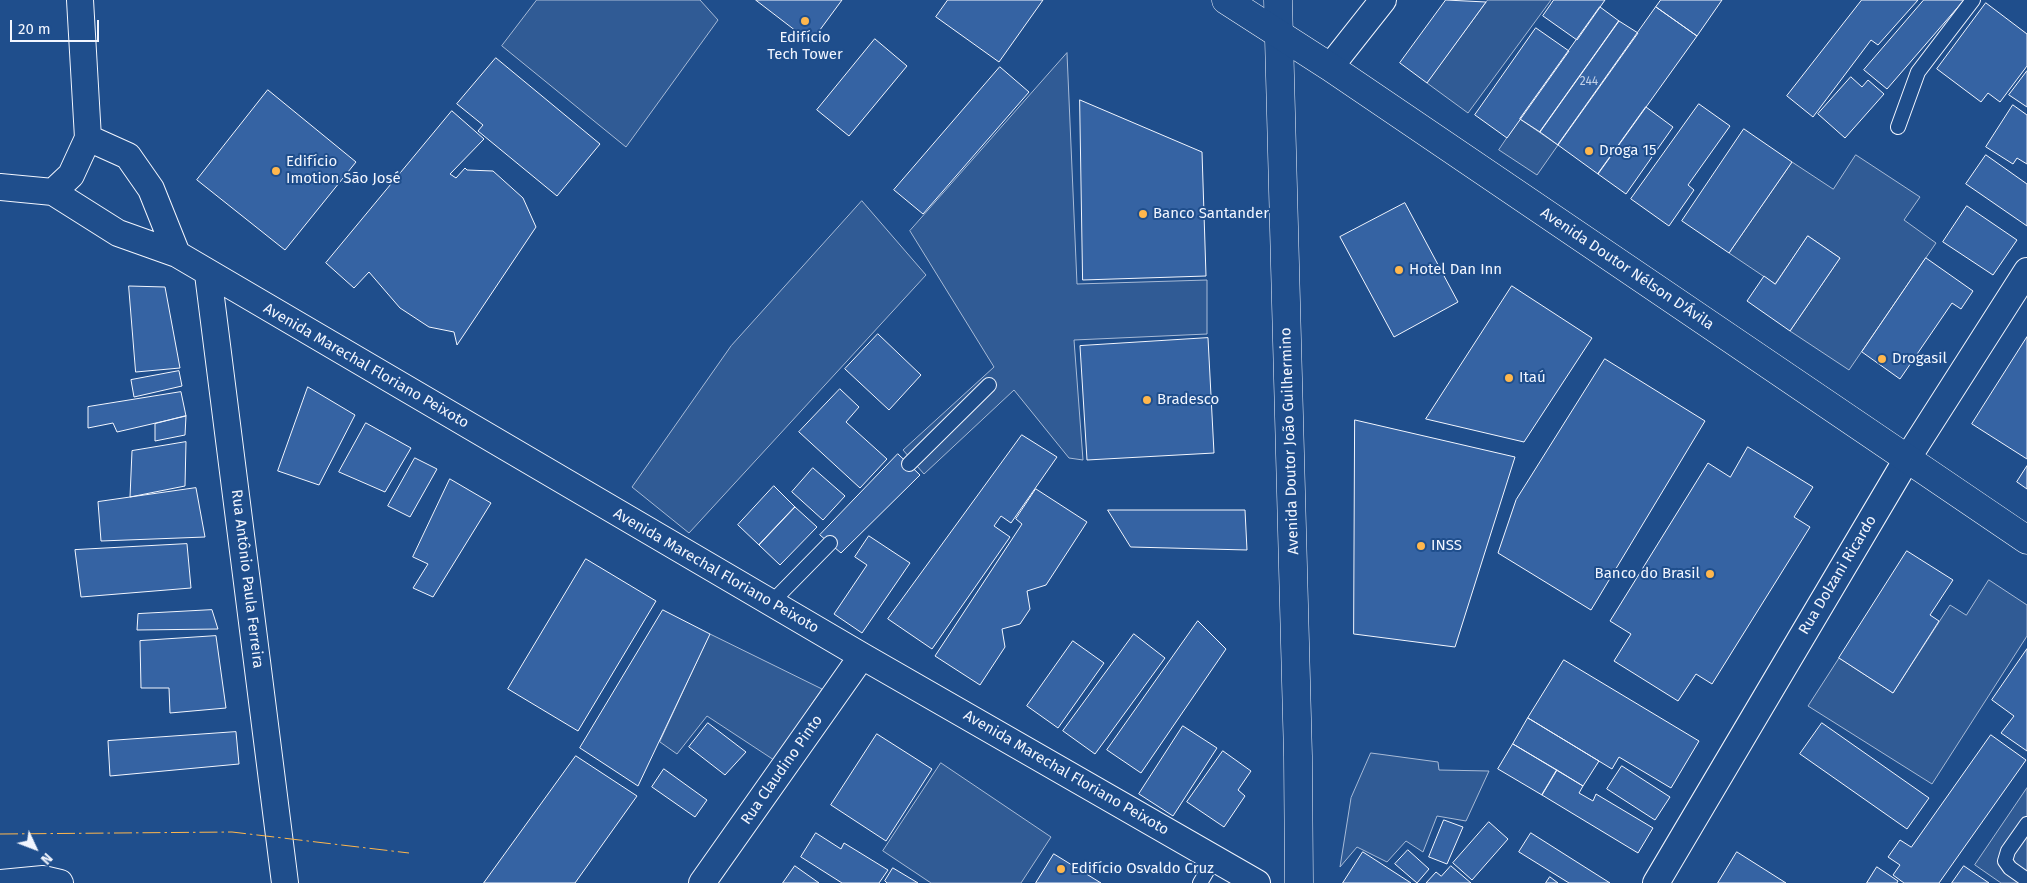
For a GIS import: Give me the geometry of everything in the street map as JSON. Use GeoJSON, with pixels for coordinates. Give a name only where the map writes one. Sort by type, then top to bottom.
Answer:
{"type":"FeatureCollection","features":[{"type":"Feature","properties":{"kind":"main road","name":"Avenida Doutor Nélson D'Ávila"},"geometry":{"type":"LineString","coordinates":[[1226,0],[1330,67],[2027,540]]}},
{"type":"Feature","properties":{"kind":"main road","name":"Avenida Doutor João Guilhermino"},"geometry":{"type":"LineString","coordinates":[[1278,0],[1298,756],[1299,883]]}},
{"type":"Feature","properties":{"kind":"street"},"geometry":{"type":"LineString","coordinates":[[53,192],[71,175],[88,138],[80,0]]}},
{"type":"Feature","properties":{"kind":"street"},"geometry":{"type":"LineString","coordinates":[[1330,67],[1383,0]]}},
{"type":"Feature","properties":{"kind":"street"},"geometry":{"type":"LineString","coordinates":[[88,138],[128,156],[151,189],[177,254]]}},
{"type":"Feature","properties":{"kind":"street","name":"Avenida Marechal Floriano Peixoto"},"geometry":{"type":"LineString","coordinates":[[0,187],[53,192],[118,233],[177,254],[208,274],[862,656],[1257,883]]}},
{"type":"Feature","properties":{"kind":"street","name":"Rua Dolzani Ricardo"},"geometry":{"type":"LineString","coordinates":[[1656,883],[1907,459],[2027,271]]}},
{"type":"Feature","properties":{"kind":"street","name":"Rua Antônio Paula Ferreira"},"geometry":{"type":"LineString","coordinates":[[208,274],[285,883]]}},
{"type":"Feature","properties":{"kind":"street","name":"Rua Claudino Pinto"},"geometry":{"type":"LineString","coordinates":[[702,883],[862,656]]}},
{"type":"Feature","properties":{"kind":"street"},"geometry":{"type":"LineString","coordinates":[[1,883],[43,879],[60,883]]}},
{"type":"Feature","properties":{"kind":"lane"},"geometry":{"type":"LineString","coordinates":[[1898,127],[1918,72],[1973,0]]}},
{"type":"Feature","properties":{"kind":"lane"},"geometry":{"type":"LineString","coordinates":[[909,464],[988,384]]}},
{"type":"Feature","properties":{"kind":"lane"},"geometry":{"type":"LineString","coordinates":[[771,603],[830,543]]}},
{"type":"Feature","properties":{"kind":"lane"},"geometry":{"type":"LineString","coordinates":[[2027,824],[2008,851],[2005,861],[2010,868],[2027,880]]}},
{"type":"Feature","properties":{"kind":"lane"},"geometry":{"type":"LineString","coordinates":[[1200,883],[1214,858]]}},
{"type":"Feature","properties":{"kind":"shaded area"},"geometry":{"type":"Polygon","coordinates":[[[537,0],[700,0],[718,20],[626,147],[502,46],[537,0]]]}},
{"type":"Feature","properties":{"kind":"shaded area"},"geometry":{"type":"Polygon","coordinates":[[[1488,0],[1551,0],[1468,113],[1427,83],[1488,0]]]}},
{"type":"Feature","properties":{"kind":"shaded area"},"geometry":{"type":"Polygon","coordinates":[[[1067,53],[1077,284],[1207,280],[1207,334],[1074,340],[1083,460],[1069,458],[1014,390],[924,474],[903,450],[994,367],[910,231],[1067,53]]]}},
{"type":"Feature","properties":{"kind":"shaded area"},"geometry":{"type":"Polygon","coordinates":[[[1520,119],[1558,145],[1537,175],[1499,150],[1520,119]]]}},
{"type":"Feature","properties":{"kind":"shaded area"},"geometry":{"type":"Polygon","coordinates":[[[1856,155],[1920,197],[1904,220],[1936,243],[1849,370],[1790,331],[1840,258],[1808,236],[1775,284],[1729,253],[1792,162],[1833,189],[1856,155]]]}},
{"type":"Feature","properties":{"kind":"shaded area"},"geometry":{"type":"Polygon","coordinates":[[[862,201],[926,275],[689,533],[632,487],[731,346],[862,201]]]}},
{"type":"Feature","properties":{"kind":"shaded area"},"geometry":{"type":"Polygon","coordinates":[[[1989,580],[2027,605],[2027,636],[1932,784],[1808,706],[1839,658],[1893,693],[1950,605],[1966,615],[1989,580]]]}},
{"type":"Feature","properties":{"kind":"shaded area"},"geometry":{"type":"Polygon","coordinates":[[[710,634],[822,689],[774,760],[707,716],[677,754],[660,742],[710,634]]]}},
{"type":"Feature","properties":{"kind":"shaded area"},"geometry":{"type":"Polygon","coordinates":[[[1371,753],[1438,762],[1439,770],[1489,771],[1466,821],[1437,816],[1423,852],[1406,841],[1387,862],[1357,847],[1340,867],[1351,798],[1371,753]]]}},
{"type":"Feature","properties":{"kind":"shaded area"},"geometry":{"type":"Polygon","coordinates":[[[941,763],[1051,837],[1021,883],[931,883],[883,851],[941,763]]]}},
{"type":"Feature","properties":{"kind":"shaded area"},"geometry":{"type":"Polygon","coordinates":[[[2027,788],[2027,883],[2001,883],[1975,865],[2027,788]]]}},
{"type":"Feature","properties":{"kind":"building","name":"Edifício Tech Tower"},"geometry":{"type":"Polygon","coordinates":[[[756,0],[842,0],[811,42],[756,0]]]}},
{"type":"Feature","properties":{"kind":"building"},"geometry":{"type":"Polygon","coordinates":[[[948,0],[1043,0],[999,62],[936,17],[948,0]]]}},
{"type":"Feature","properties":{"kind":"building"},"geometry":{"type":"Polygon","coordinates":[[[1446,0],[1486,2],[1427,83],[1400,63],[1446,0]]]}},
{"type":"Feature","properties":{"kind":"building"},"geometry":{"type":"Polygon","coordinates":[[[1554,0],[1605,0],[1577,40],[1543,16],[1554,0]]]}},
{"type":"Feature","properties":{"kind":"building"},"geometry":{"type":"Polygon","coordinates":[[[1661,0],[1722,0],[1697,36],[1656,7],[1661,0]]]}},
{"type":"Feature","properties":{"kind":"building"},"geometry":{"type":"Polygon","coordinates":[[[1862,0],[1918,0],[1878,45],[1871,40],[1813,117],[1787,96],[1862,0]]]}},
{"type":"Feature","properties":{"kind":"building"},"geometry":{"type":"Polygon","coordinates":[[[1924,0],[1964,0],[1887,89],[1864,70],[1924,0]]]}},
{"type":"Feature","properties":{"kind":"building"},"geometry":{"type":"Polygon","coordinates":[[[1986,3],[2027,34],[2027,66],[2000,102],[1988,93],[1981,102],[1937,69],[1986,3]]]}},
{"type":"Feature","properties":{"kind":"building"},"geometry":{"type":"Polygon","coordinates":[[[1600,7],[1619,21],[1540,132],[1520,119],[1600,7]]]}},
{"type":"Feature","properties":{"kind":"building"},"geometry":{"type":"Polygon","coordinates":[[[1656,7],[1697,36],[1598,174],[1558,145],[1656,7]]]}},
{"type":"Feature","properties":{"kind":"building"},"geometry":{"type":"Polygon","coordinates":[[[1619,21],[1638,33],[1558,145],[1540,132],[1619,21]]]}},
{"type":"Feature","properties":{"kind":"building"},"geometry":{"type":"Polygon","coordinates":[[[1536,28],[1569,51],[1507,138],[1475,115],[1536,28]]]}},
{"type":"Feature","properties":{"kind":"building"},"geometry":{"type":"Polygon","coordinates":[[[875,39],[907,66],[849,136],[817,110],[875,39]]]}},
{"type":"Feature","properties":{"kind":"building"},"geometry":{"type":"Polygon","coordinates":[[[496,58],[600,144],[557,196],[478,131],[483,125],[457,104],[496,58]]]}},
{"type":"Feature","properties":{"kind":"building"},"geometry":{"type":"Polygon","coordinates":[[[1000,67],[1029,92],[923,214],[894,190],[1000,67]]]}},
{"type":"Feature","properties":{"kind":"building"},"geometry":{"type":"Polygon","coordinates":[[[2027,71],[2027,107],[2009,95],[2027,71]]]}},
{"type":"Feature","properties":{"kind":"building"},"geometry":{"type":"Polygon","coordinates":[[[1851,77],[1862,87],[1868,80],[1884,94],[1845,138],[1818,114],[1851,77]]]}},
{"type":"Feature","properties":{"kind":"building","name":"Edifício Imotion São José"},"geometry":{"type":"Polygon","coordinates":[[[268,90],[356,162],[285,250],[197,180],[268,90]]]}},
{"type":"Feature","properties":{"kind":"building","name":"Banco Santander"},"geometry":{"type":"Polygon","coordinates":[[[1080,100],[1202,152],[1206,276],[1083,280],[1080,100]]]}},
{"type":"Feature","properties":{"kind":"building"},"geometry":{"type":"Polygon","coordinates":[[[1699,104],[1730,126],[1688,185],[1694,190],[1669,226],[1631,199],[1699,104]]]}},
{"type":"Feature","properties":{"kind":"building"},"geometry":{"type":"Polygon","coordinates":[[[2013,105],[2027,115],[2027,164],[2017,158],[2013,164],[1986,147],[2013,105]]]}},
{"type":"Feature","properties":{"kind":"building"},"geometry":{"type":"Polygon","coordinates":[[[1646,107],[1673,127],[1626,194],[1598,174],[1646,107]]]}},
{"type":"Feature","properties":{"kind":"building"},"geometry":{"type":"Polygon","coordinates":[[[452,111],[484,139],[450,174],[456,178],[465,168],[467,170],[493,171],[523,198],[536,227],[457,345],[454,332],[429,327],[400,308],[369,272],[354,288],[326,263],[452,111]]]}},
{"type":"Feature","properties":{"kind":"building"},"geometry":{"type":"Polygon","coordinates":[[[1744,129],[1792,162],[1729,253],[1682,221],[1744,129]]]}},
{"type":"Feature","properties":{"kind":"building"},"geometry":{"type":"Polygon","coordinates":[[[1986,155],[2027,184],[2027,226],[1966,184],[1986,155]]]}},
{"type":"Feature","properties":{"kind":"building","name":"Hotel Dan Inn"},"geometry":{"type":"Polygon","coordinates":[[[1405,203],[1458,302],[1394,337],[1340,237],[1405,203]]]}},
{"type":"Feature","properties":{"kind":"building"},"geometry":{"type":"Polygon","coordinates":[[[1967,206],[2017,240],[1993,275],[1943,242],[1967,206]]]}},
{"type":"Feature","properties":{"kind":"building"},"geometry":{"type":"Polygon","coordinates":[[[1808,236],[1840,258],[1790,331],[1747,301],[1764,276],[1775,284],[1808,236]]]}},
{"type":"Feature","properties":{"kind":"building"},"geometry":{"type":"Polygon","coordinates":[[[1926,258],[1973,291],[1961,309],[1952,303],[1900,379],[1862,352],[1926,258]]]}},
{"type":"Feature","properties":{"kind":"building"},"geometry":{"type":"Polygon","coordinates":[[[129,286],[165,287],[180,368],[136,372],[129,286]]]}},
{"type":"Feature","properties":{"kind":"building","name":"Itaú"},"geometry":{"type":"Polygon","coordinates":[[[1512,286],[1592,338],[1524,442],[1426,419],[1512,286]]]}},
{"type":"Feature","properties":{"kind":"building"},"geometry":{"type":"Polygon","coordinates":[[[878,334],[921,375],[889,410],[845,369],[878,334]]]}},
{"type":"Feature","properties":{"kind":"building"},"geometry":{"type":"Polygon","coordinates":[[[2027,337],[2027,459],[1972,424],[2027,337]]]}},
{"type":"Feature","properties":{"kind":"building","name":"Bradesco"},"geometry":{"type":"Polygon","coordinates":[[[1208,338],[1214,453],[1087,460],[1080,346],[1208,338]]]}},
{"type":"Feature","properties":{"kind":"building","name":"Banco do Brasil"},"geometry":{"type":"Polygon","coordinates":[[[1605,359],[1705,421],[1591,610],[1498,553],[1516,500],[1605,359]]]}},
{"type":"Feature","properties":{"kind":"building"},"geometry":{"type":"Polygon","coordinates":[[[179,371],[182,386],[134,397],[131,380],[179,371]]]}},
{"type":"Feature","properties":{"kind":"building"},"geometry":{"type":"Polygon","coordinates":[[[308,387],[355,415],[319,485],[278,471],[308,387]]]}},
{"type":"Feature","properties":{"kind":"building"},"geometry":{"type":"Polygon","coordinates":[[[840,389],[859,407],[846,422],[887,459],[860,488],[799,432],[840,389]]]}},
{"type":"Feature","properties":{"kind":"building"},"geometry":{"type":"Polygon","coordinates":[[[181,392],[186,416],[117,432],[113,423],[88,428],[88,407],[181,392]]]}},
{"type":"Feature","properties":{"kind":"building"},"geometry":{"type":"Polygon","coordinates":[[[186,416],[185,435],[155,441],[155,424],[186,416]]]}},
{"type":"Feature","properties":{"kind":"building","name":"INSS"},"geometry":{"type":"Polygon","coordinates":[[[1355,420],[1515,457],[1455,647],[1354,634],[1355,420]]]}},
{"type":"Feature","properties":{"kind":"building"},"geometry":{"type":"Polygon","coordinates":[[[366,423],[411,448],[385,492],[339,472],[366,423]]]}},
{"type":"Feature","properties":{"kind":"building"},"geometry":{"type":"Polygon","coordinates":[[[1022,435],[1057,457],[1011,523],[1001,516],[994,526],[1010,537],[932,649],[888,619],[1022,435]]]}},
{"type":"Feature","properties":{"kind":"building"},"geometry":{"type":"Polygon","coordinates":[[[186,442],[185,486],[130,497],[132,451],[186,442]]]}},
{"type":"Feature","properties":{"kind":"building","name":"Banco do Brasil"},"geometry":{"type":"Polygon","coordinates":[[[1748,447],[1813,487],[1794,517],[1810,527],[1712,684],[1696,674],[1678,701],[1614,661],[1631,634],[1610,621],[1708,463],[1730,477],[1748,447]]]}},
{"type":"Feature","properties":{"kind":"building"},"geometry":{"type":"Polygon","coordinates":[[[898,454],[920,475],[841,553],[820,535],[898,454]]]}},
{"type":"Feature","properties":{"kind":"building"},"geometry":{"type":"Polygon","coordinates":[[[415,458],[437,469],[410,517],[388,506],[415,458]]]}},
{"type":"Feature","properties":{"kind":"building"},"geometry":{"type":"Polygon","coordinates":[[[2027,466],[2027,489],[2017,482],[2027,466]]]}},
{"type":"Feature","properties":{"kind":"building"},"geometry":{"type":"Polygon","coordinates":[[[813,468],[845,496],[823,520],[792,492],[813,468]]]}},
{"type":"Feature","properties":{"kind":"building"},"geometry":{"type":"Polygon","coordinates":[[[450,479],[491,503],[433,597],[413,588],[428,564],[413,557],[450,479]]]}},
{"type":"Feature","properties":{"kind":"building"},"geometry":{"type":"Polygon","coordinates":[[[774,486],[795,507],[759,545],[738,525],[774,486]]]}},
{"type":"Feature","properties":{"kind":"building"},"geometry":{"type":"Polygon","coordinates":[[[196,488],[205,537],[101,541],[98,502],[196,488]]]}},
{"type":"Feature","properties":{"kind":"building"},"geometry":{"type":"Polygon","coordinates":[[[1036,489],[1087,522],[1046,585],[1027,591],[1030,609],[1020,624],[1002,629],[1005,647],[980,685],[935,656],[1022,524],[1016,519],[1036,489]]]}},
{"type":"Feature","properties":{"kind":"building"},"geometry":{"type":"Polygon","coordinates":[[[795,507],[817,527],[780,565],[759,545],[795,507]]]}},
{"type":"Feature","properties":{"kind":"building"},"geometry":{"type":"Polygon","coordinates":[[[1108,510],[1245,510],[1247,550],[1131,547],[1108,510]]]}},
{"type":"Feature","properties":{"kind":"building"},"geometry":{"type":"Polygon","coordinates":[[[869,536],[910,563],[862,633],[834,614],[867,565],[855,557],[869,536]]]}},
{"type":"Feature","properties":{"kind":"building"},"geometry":{"type":"Polygon","coordinates":[[[187,544],[191,588],[81,597],[75,550],[187,544]]]}},
{"type":"Feature","properties":{"kind":"building"},"geometry":{"type":"Polygon","coordinates":[[[1907,551],[1953,580],[1930,615],[1939,621],[1893,693],[1839,658],[1907,551]]]}},
{"type":"Feature","properties":{"kind":"building"},"geometry":{"type":"Polygon","coordinates":[[[586,559],[656,601],[578,731],[508,689],[586,559]]]}},
{"type":"Feature","properties":{"kind":"building"},"geometry":{"type":"Polygon","coordinates":[[[212,610],[218,629],[137,630],[138,614],[212,610]]]}},
{"type":"Feature","properties":{"kind":"building"},"geometry":{"type":"Polygon","coordinates":[[[663,610],[710,634],[638,786],[580,748],[663,610]]]}},
{"type":"Feature","properties":{"kind":"building"},"geometry":{"type":"Polygon","coordinates":[[[1198,621],[1226,649],[1141,773],[1107,750],[1198,621]]]}},
{"type":"Feature","properties":{"kind":"building"},"geometry":{"type":"Polygon","coordinates":[[[1134,634],[1165,658],[1095,754],[1063,731],[1134,634]]]}},
{"type":"Feature","properties":{"kind":"building"},"geometry":{"type":"Polygon","coordinates":[[[216,636],[226,708],[170,713],[169,688],[141,688],[140,641],[216,636]]]}},
{"type":"Feature","properties":{"kind":"building"},"geometry":{"type":"Polygon","coordinates":[[[1073,641],[1104,663],[1058,728],[1027,706],[1073,641]]]}},
{"type":"Feature","properties":{"kind":"building"},"geometry":{"type":"Polygon","coordinates":[[[2027,649],[2027,751],[2001,733],[2014,716],[1992,700],[2027,649]]]}},
{"type":"Feature","properties":{"kind":"building"},"geometry":{"type":"Polygon","coordinates":[[[1564,660],[1699,741],[1671,788],[1619,757],[1612,769],[1528,718],[1564,660]]]}},
{"type":"Feature","properties":{"kind":"building"},"geometry":{"type":"Polygon","coordinates":[[[1528,718],[1599,761],[1583,786],[1513,744],[1528,718]]]}},
{"type":"Feature","properties":{"kind":"building"},"geometry":{"type":"Polygon","coordinates":[[[708,723],[746,752],[725,775],[689,747],[708,723]]]}},
{"type":"Feature","properties":{"kind":"building"},"geometry":{"type":"Polygon","coordinates":[[[1822,723],[1929,798],[1907,829],[1800,754],[1822,723]]]}},
{"type":"Feature","properties":{"kind":"building"},"geometry":{"type":"Polygon","coordinates":[[[1183,726],[1217,748],[1173,816],[1139,794],[1183,726]]]}},
{"type":"Feature","properties":{"kind":"building"},"geometry":{"type":"Polygon","coordinates":[[[236,732],[239,764],[110,776],[108,741],[236,732]]]}},
{"type":"Feature","properties":{"kind":"building"},"geometry":{"type":"Polygon","coordinates":[[[877,734],[932,769],[886,841],[831,805],[877,734]]]}},
{"type":"Feature","properties":{"kind":"building"},"geometry":{"type":"Polygon","coordinates":[[[1991,735],[2026,760],[1939,883],[1904,883],[1893,875],[1900,865],[1888,857],[1900,840],[1911,847],[1991,735]]]}},
{"type":"Feature","properties":{"kind":"building"},"geometry":{"type":"Polygon","coordinates":[[[1513,744],[1557,770],[1542,795],[1498,769],[1513,744]]]}},
{"type":"Feature","properties":{"kind":"building"},"geometry":{"type":"Polygon","coordinates":[[[1223,751],[1251,771],[1238,790],[1245,796],[1224,827],[1187,802],[1223,751]]]}},
{"type":"Feature","properties":{"kind":"building"},"geometry":{"type":"Polygon","coordinates":[[[576,756],[637,796],[575,883],[484,883],[576,756]]]}},
{"type":"Feature","properties":{"kind":"building"},"geometry":{"type":"Polygon","coordinates":[[[1622,766],[1670,797],[1655,820],[1607,789],[1622,766]]]}},
{"type":"Feature","properties":{"kind":"building"},"geometry":{"type":"Polygon","coordinates":[[[664,769],[707,800],[695,817],[652,787],[664,769]]]}},
{"type":"Feature","properties":{"kind":"building"},"geometry":{"type":"Polygon","coordinates":[[[1557,770],[1583,786],[1579,793],[1593,801],[1596,794],[1653,828],[1638,853],[1542,795],[1557,770]]]}},
{"type":"Feature","properties":{"kind":"building"},"geometry":{"type":"Polygon","coordinates":[[[1444,820],[1463,827],[1447,864],[1429,857],[1444,820]]]}},
{"type":"Feature","properties":{"kind":"building"},"geometry":{"type":"Polygon","coordinates":[[[1489,822],[1508,839],[1472,880],[1453,863],[1489,822]]]}},
{"type":"Feature","properties":{"kind":"building"},"geometry":{"type":"Polygon","coordinates":[[[816,833],[841,849],[844,843],[888,870],[879,883],[842,883],[801,857],[816,833]]]}},
{"type":"Feature","properties":{"kind":"building"},"geometry":{"type":"Polygon","coordinates":[[[1531,833],[1610,883],[1569,883],[1519,852],[1531,833]]]}},
{"type":"Feature","properties":{"kind":"building"},"geometry":{"type":"Polygon","coordinates":[[[1408,850],[1429,869],[1417,883],[1395,864],[1408,850]]]}},
{"type":"Feature","properties":{"kind":"building"},"geometry":{"type":"Polygon","coordinates":[[[1363,852],[1411,883],[1343,883],[1363,852]]]}},
{"type":"Feature","properties":{"kind":"building"},"geometry":{"type":"Polygon","coordinates":[[[1737,852],[1786,883],[1718,883],[1737,852]]]}},
{"type":"Feature","properties":{"kind":"building","name":"Edifício Osvaldo Cruz"},"geometry":{"type":"Polygon","coordinates":[[[1054,854],[1101,883],[1036,883],[1054,854]]]}},
{"type":"Feature","properties":{"kind":"building"},"geometry":{"type":"Polygon","coordinates":[[[795,866],[819,883],[783,883],[795,866]]]}},
{"type":"Feature","properties":{"kind":"building"},"geometry":{"type":"Polygon","coordinates":[[[1451,866],[1471,883],[1426,883],[1436,872],[1441,876],[1451,866]]]}},
{"type":"Feature","properties":{"kind":"building"},"geometry":{"type":"Polygon","coordinates":[[[1964,866],[1989,883],[1952,883],[1964,866]]]}},
{"type":"Feature","properties":{"kind":"building"},"geometry":{"type":"Polygon","coordinates":[[[1877,867],[1898,881],[1897,883],[1867,883],[1877,867]]]}},
{"type":"Feature","properties":{"kind":"building"},"geometry":{"type":"Polygon","coordinates":[[[893,868],[918,883],[887,883],[885,881],[893,868]]]}},
{"type":"Feature","properties":{"kind":"building"},"geometry":{"type":"Polygon","coordinates":[[[1550,877],[1558,883],[1546,883],[1550,877]]]}},
{"type":"Feature","properties":{"kind":"power"},"geometry":{"type":"LineString","coordinates":[[0,834],[232,832],[409,853]]}},
{"type":"Feature","properties":{"kind":"place","name":"Edifício Tech Tower"},"geometry":{"type":"Point","coordinates":[805,21]}},
{"type":"Feature","properties":{"kind":"place","name":"Droga 15"},"geometry":{"type":"Point","coordinates":[1589,151]}},
{"type":"Feature","properties":{"kind":"place","name":"Edifício Imotion São José"},"geometry":{"type":"Point","coordinates":[276,171]}},
{"type":"Feature","properties":{"kind":"place","name":"Banco Santander"},"geometry":{"type":"Point","coordinates":[1143,214]}},
{"type":"Feature","properties":{"kind":"place","name":"Hotel Dan Inn"},"geometry":{"type":"Point","coordinates":[1399,270]}},
{"type":"Feature","properties":{"kind":"place","name":"Drogasil"},"geometry":{"type":"Point","coordinates":[1882,359]}},
{"type":"Feature","properties":{"kind":"place","name":"Itaú"},"geometry":{"type":"Point","coordinates":[1509,378]}},
{"type":"Feature","properties":{"kind":"place","name":"Bradesco"},"geometry":{"type":"Point","coordinates":[1147,400]}},
{"type":"Feature","properties":{"kind":"place","name":"INSS"},"geometry":{"type":"Point","coordinates":[1421,546]}},
{"type":"Feature","properties":{"kind":"place","name":"Banco do Brasil"},"geometry":{"type":"Point","coordinates":[1710,574]}},
{"type":"Feature","properties":{"kind":"place","name":"Edifício Osvaldo Cruz"},"geometry":{"type":"Point","coordinates":[1061,869]}}]}
